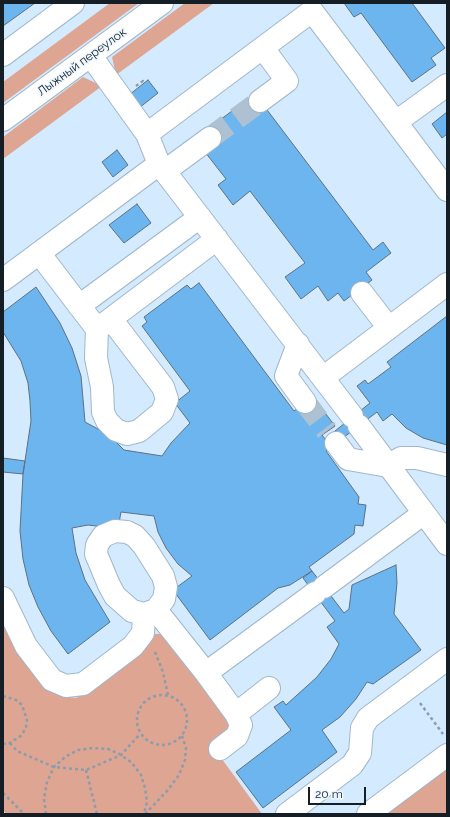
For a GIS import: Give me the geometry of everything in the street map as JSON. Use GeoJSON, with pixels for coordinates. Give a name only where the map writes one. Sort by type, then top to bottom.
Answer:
{"type":"FeatureCollection","features":[{"type":"Feature","properties":{"kind":"street"},"geometry":{"type":"LineString","coordinates":[[3,55],[73,3]]}},
{"type":"Feature","properties":{"kind":"street","name":"Лыжный переулок"},"geometry":{"type":"LineString","coordinates":[[3,120],[162,3]]}},
{"type":"Feature","properties":{"kind":"street"},"geometry":{"type":"LineString","coordinates":[[147,134],[312,11],[447,190]]}},
{"type":"Feature","properties":{"kind":"street"},"geometry":{"type":"LineString","coordinates":[[260,101],[287,81],[263,48]]}},
{"type":"Feature","properties":{"kind":"street"},"geometry":{"type":"LineString","coordinates":[[91,56],[147,134],[162,168],[324,377],[388,466],[446,542]]}},
{"type":"Feature","properties":{"kind":"street"},"geometry":{"type":"LineString","coordinates":[[396,122],[447,85]]}},
{"type":"Feature","properties":{"kind":"street"},"geometry":{"type":"LineString","coordinates":[[3,280],[39,253],[162,168],[210,138]]}},
{"type":"Feature","properties":{"kind":"street"},"geometry":{"type":"LineString","coordinates":[[80,306],[200,217]]}},
{"type":"Feature","properties":{"kind":"street"},"geometry":{"type":"LineString","coordinates":[[39,253],[80,306],[104,324],[217,239]]}},
{"type":"Feature","properties":{"kind":"street"},"geometry":{"type":"LineString","coordinates":[[324,377],[447,284]]}},
{"type":"Feature","properties":{"kind":"street"},"geometry":{"type":"LineString","coordinates":[[362,293],[389,328]]}},
{"type":"Feature","properties":{"kind":"street"},"geometry":{"type":"LineString","coordinates":[[298,344],[286,376],[306,402]]}},
{"type":"Feature","properties":{"kind":"street"},"geometry":{"type":"LineString","coordinates":[[331,436],[348,459],[388,466],[401,458],[417,458],[447,465]]}},
{"type":"Feature","properties":{"kind":"street"},"geometry":{"type":"LineString","coordinates":[[206,673],[424,513]]}},
{"type":"Feature","properties":{"kind":"street"},"geometry":{"type":"LineString","coordinates":[[3,598],[26,646],[52,680],[66,686],[82,684],[133,646],[148,619],[206,673],[236,714],[241,725],[238,736],[220,749]]}},
{"type":"Feature","properties":{"kind":"street"},"geometry":{"type":"LineString","coordinates":[[287,814],[352,765],[360,753],[362,728],[368,718],[447,659]]}},
{"type":"Feature","properties":{"kind":"street"},"geometry":{"type":"LineString","coordinates":[[236,714],[269,688]]}},
{"type":"Feature","properties":{"kind":"street"},"geometry":{"type":"LineString","coordinates":[[368,814],[446,746]]}},
{"type":"Feature","properties":{"kind":"path"},"geometry":{"type":"LineString","coordinates":[[148,619],[168,695]]}},
{"type":"Feature","properties":{"kind":"path"},"geometry":{"type":"LineString","coordinates":[[168,695],[176,698],[182,704],[188,720],[186,729],[177,741],[164,746],[151,743],[140,734],[137,720],[141,706],[153,697],[168,695]]}},
{"type":"Feature","properties":{"kind":"path"},"geometry":{"type":"LineString","coordinates":[[3,696],[16,700],[22,705],[27,720],[26,728],[22,734],[10,743],[3,744]]}},
{"type":"Feature","properties":{"kind":"path"},"geometry":{"type":"LineString","coordinates":[[426,710],[446,746]]}},
{"type":"Feature","properties":{"kind":"path"},"geometry":{"type":"LineString","coordinates":[[10,743],[17,751],[54,768],[86,770],[105,764],[121,755],[140,734]]}},
{"type":"Feature","properties":{"kind":"path"},"geometry":{"type":"LineString","coordinates":[[145,814],[168,791],[179,775],[185,760],[186,748],[182,736]]}},
{"type":"Feature","properties":{"kind":"path"},"geometry":{"type":"LineString","coordinates":[[46,814],[44,799],[46,782],[54,768],[65,757],[78,750],[93,748],[108,749],[121,755],[132,763],[141,775],[145,788],[147,802],[145,814]]}},
{"type":"Feature","properties":{"kind":"path"},"geometry":{"type":"LineString","coordinates":[[86,770],[96,814]]}},
{"type":"Feature","properties":{"kind":"path"},"geometry":{"type":"LineString","coordinates":[[3,793],[24,814]]}},
{"type":"Feature","properties":{"kind":"shaded area"},"geometry":{"type":"Polygon","coordinates":[[[110,3],[139,3],[3,103],[3,82],[110,3]]]}},
{"type":"Feature","properties":{"kind":"shaded area"},"geometry":{"type":"Polygon","coordinates":[[[185,3],[214,3],[116,75],[112,57],[185,3]]]}},
{"type":"Feature","properties":{"kind":"shaded area"},"geometry":{"type":"Polygon","coordinates":[[[83,77],[102,86],[3,159],[3,137],[83,77]]]}},
{"type":"Feature","properties":{"kind":"shaded area"},"geometry":{"type":"Polygon","coordinates":[[[3,619],[63,696],[76,698],[147,647],[143,642],[155,634],[164,634],[228,715],[230,727],[211,744],[262,814],[6,814],[3,810],[3,619]]]}},
{"type":"Feature","properties":{"kind":"shaded area"},"geometry":{"type":"Polygon","coordinates":[[[447,769],[447,814],[386,814],[447,769]]]}},
{"type":"Feature","properties":{"kind":"building"},"geometry":{"type":"Polygon","coordinates":[[[3,3],[35,3],[3,26],[3,3]]]}},
{"type":"Feature","properties":{"kind":"building"},"geometry":{"type":"Polygon","coordinates":[[[344,3],[412,3],[445,48],[431,58],[436,65],[412,82],[361,13],[354,17],[344,3]]]}},
{"type":"Feature","properties":{"kind":"building"},"geometry":{"type":"Polygon","coordinates":[[[148,80],[158,93],[139,108],[129,95],[148,80]]]}},
{"type":"Feature","properties":{"kind":"building"},"geometry":{"type":"Polygon","coordinates":[[[255,94],[373,250],[383,242],[391,253],[366,272],[372,280],[344,301],[338,293],[328,301],[318,286],[301,299],[285,277],[305,263],[250,191],[233,205],[218,185],[226,179],[205,152],[205,131],[255,94]]]}},
{"type":"Feature","properties":{"kind":"building"},"geometry":{"type":"Polygon","coordinates":[[[447,112],[447,134],[442,138],[432,124],[447,112]]]}},
{"type":"Feature","properties":{"kind":"building"},"geometry":{"type":"Polygon","coordinates":[[[117,150],[128,165],[113,177],[102,162],[117,150]]]}},
{"type":"Feature","properties":{"kind":"building"},"geometry":{"type":"Polygon","coordinates":[[[137,204],[151,223],[124,243],[109,225],[137,204]]]}},
{"type":"Feature","properties":{"kind":"building"},"geometry":{"type":"Polygon","coordinates":[[[199,283],[294,411],[313,397],[335,426],[322,435],[331,447],[326,451],[359,497],[358,504],[366,505],[363,526],[355,525],[354,534],[309,567],[312,571],[290,585],[278,588],[210,640],[173,590],[192,576],[178,564],[166,548],[158,532],[154,516],[121,512],[119,523],[113,528],[88,525],[72,528],[76,553],[85,580],[110,622],[68,654],[51,631],[38,607],[29,585],[23,559],[20,531],[23,474],[31,421],[30,401],[28,383],[21,361],[3,332],[3,312],[36,287],[60,323],[72,348],[81,376],[85,422],[109,435],[124,450],[162,456],[171,443],[190,423],[175,403],[190,391],[142,326],[147,322],[144,317],[187,285],[191,289],[199,283]]]}},
{"type":"Feature","properties":{"kind":"building"},"geometry":{"type":"Polygon","coordinates":[[[447,316],[447,445],[423,438],[406,428],[392,414],[383,421],[377,412],[331,447],[325,439],[370,403],[357,386],[365,380],[368,384],[391,367],[387,362],[447,316]]]}},
{"type":"Feature","properties":{"kind":"building"},"geometry":{"type":"Polygon","coordinates":[[[3,458],[25,461],[23,474],[3,472],[3,458]]]}},
{"type":"Feature","properties":{"kind":"building"},"geometry":{"type":"Polygon","coordinates":[[[396,565],[397,583],[394,614],[421,650],[373,684],[367,682],[356,699],[340,717],[322,730],[337,752],[263,808],[236,772],[291,730],[274,707],[283,701],[286,705],[317,677],[331,659],[339,644],[327,627],[335,621],[303,578],[312,571],[344,613],[349,609],[352,585],[396,565]]]}},
{"type":"Feature","properties":{"kind":"tunnel"},"geometry":{"type":"LineString","coordinates":[[210,138],[260,101]]}},
{"type":"Feature","properties":{"kind":"tunnel"},"geometry":{"type":"LineString","coordinates":[[305,402],[327,431]]}}]}
